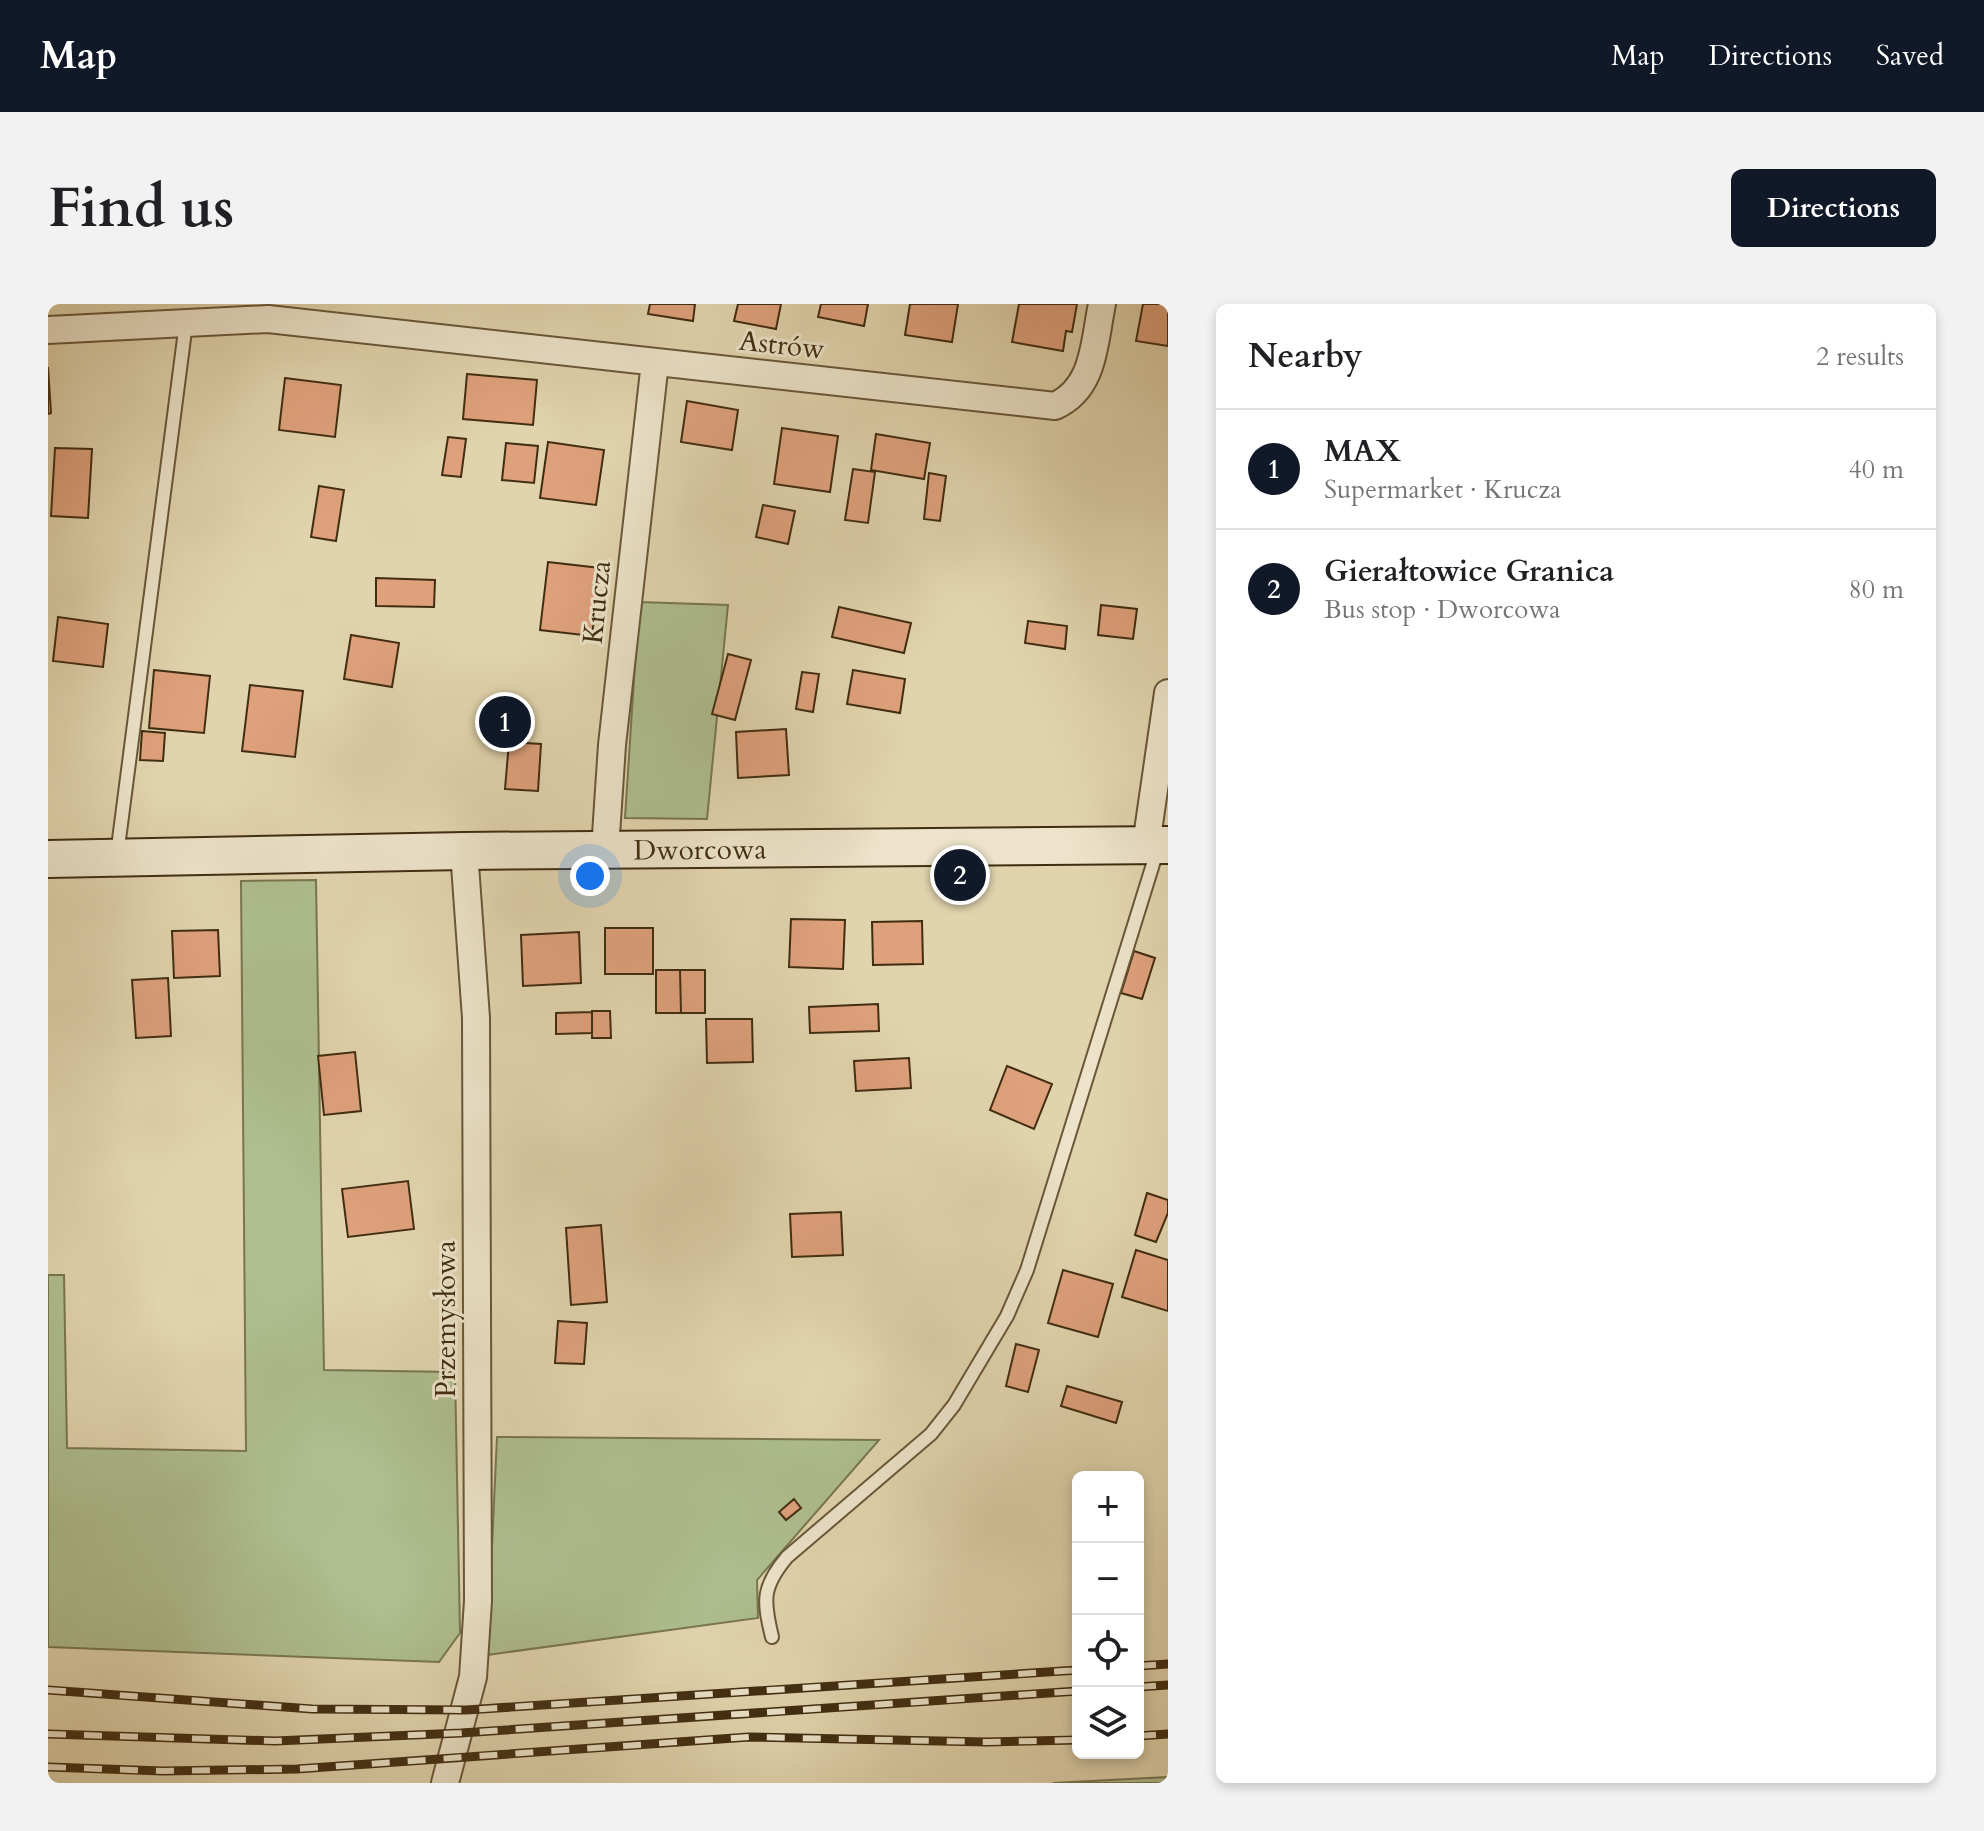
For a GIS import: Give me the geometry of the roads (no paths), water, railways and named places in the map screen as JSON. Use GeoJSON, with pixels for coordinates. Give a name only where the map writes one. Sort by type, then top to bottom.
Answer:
{"type":"FeatureCollection","features":[{"type":"Feature","properties":{"kind":"main road","name":"Dworcowa"},"geometry":{"type":"LineString","coordinates":[[48,859],[464,851],[1158,845]]}},
{"type":"Feature","properties":{"kind":"street","name":"Astrów"},"geometry":{"type":"LineString","coordinates":[[48,330],[268,319],[1055,406],[1075,395],[1086,379],[1102,304]]}},
{"type":"Feature","properties":{"kind":"street","name":"Krucza"},"geometry":{"type":"LineString","coordinates":[[605,850],[612,745],[655,362]]}},
{"type":"Feature","properties":{"kind":"street"},"geometry":{"type":"LineString","coordinates":[[1158,845],[1168,693]]}},
{"type":"Feature","properties":{"kind":"street","name":"Przemysłowa"},"geometry":{"type":"LineString","coordinates":[[445,1783],[473,1677],[478,1601],[476,1018],[464,851]]}},
{"type":"Feature","properties":{"kind":"lane"},"geometry":{"type":"LineString","coordinates":[[117,858],[186,323]]}},
{"type":"Feature","properties":{"kind":"lane"},"geometry":{"type":"LineString","coordinates":[[772,1637],[764,1605],[774,1571],[931,1434],[954,1405],[1007,1316],[1032,1255],[1158,845]]}},
{"type":"Feature","properties":{"kind":"railway"},"geometry":{"type":"LineString","coordinates":[[1144,1666],[1168,1664]]}},
{"type":"Feature","properties":{"kind":"railway"},"geometry":{"type":"LineString","coordinates":[[48,1690],[312,1709],[466,1710],[1072,1670]]}},
{"type":"Feature","properties":{"kind":"railway"},"geometry":{"type":"LineString","coordinates":[[1144,1687],[1168,1685]]}},
{"type":"Feature","properties":{"kind":"railway"},"geometry":{"type":"LineString","coordinates":[[48,1734],[275,1741],[461,1733],[1072,1691]]}},
{"type":"Feature","properties":{"kind":"railway"},"geometry":{"type":"LineString","coordinates":[[1144,1736],[1168,1734]]}},
{"type":"Feature","properties":{"kind":"railway"},"geometry":{"type":"LineString","coordinates":[[48,1767],[163,1771],[297,1769],[749,1737],[987,1742],[1072,1740]]}},
{"type":"Feature","properties":{"kind":"place","name":"MAX"},"geometry":{"type":"Point","coordinates":[505,722]}},
{"type":"Feature","properties":{"kind":"place","name":"Gierałtowice Granica"},"geometry":{"type":"Point","coordinates":[960,875]}}]}
